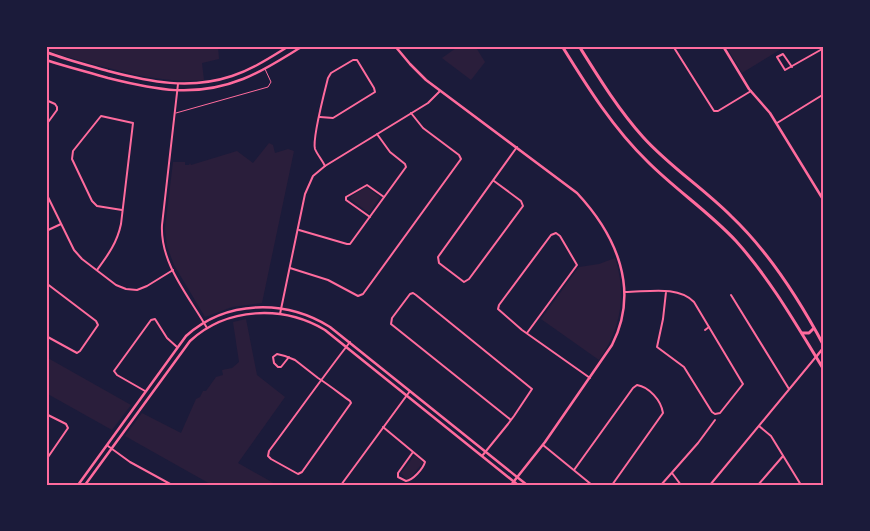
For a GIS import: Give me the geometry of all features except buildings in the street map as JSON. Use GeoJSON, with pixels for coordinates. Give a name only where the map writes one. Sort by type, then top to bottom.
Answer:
{"type":"FeatureCollection","features":[{"type":"Feature","properties":{"kind":"main road"},"geometry":{"type":"LineString","coordinates":[[562,46],[597,102],[616,128],[654,168],[712,217],[761,272],[824,370]]}},
{"type":"Feature","properties":{"kind":"main road"},"geometry":{"type":"LineString","coordinates":[[579,46],[614,101],[642,136],[730,215],[758,246],[782,278],[824,346]]}},
{"type":"Feature","properties":{"kind":"main road"},"geometry":{"type":"LineString","coordinates":[[801,333],[810,333],[814,328]]}},
{"type":"Feature","properties":{"kind":"street"},"geometry":{"type":"LineString","coordinates":[[46,52],[82,64],[146,80],[178,84],[203,82],[230,76],[253,67],[289,46]]}},
{"type":"Feature","properties":{"kind":"street"},"geometry":{"type":"LineString","coordinates":[[46,60],[144,87],[178,91],[203,90],[244,79],[265,69],[302,46]]}},
{"type":"Feature","properties":{"kind":"street"},"geometry":{"type":"LineString","coordinates":[[395,46],[417,72],[569,186],[591,210],[617,254],[623,273],[625,292],[623,314],[618,333],[608,352],[511,485]]}},
{"type":"Feature","properties":{"kind":"street"},"geometry":{"type":"LineString","coordinates":[[672,46],[714,111],[718,111],[751,91]]}},
{"type":"Feature","properties":{"kind":"street"},"geometry":{"type":"LineString","coordinates":[[723,46],[751,91],[767,109],[824,201]]}},
{"type":"Feature","properties":{"kind":"street"},"geometry":{"type":"LineString","coordinates":[[792,67],[783,54],[777,57],[785,70],[792,67],[824,48]]}},
{"type":"Feature","properties":{"kind":"street"},"geometry":{"type":"LineString","coordinates":[[320,117],[333,118],[374,93],[374,88],[357,60],[353,60],[330,74],[320,117],[314,147],[325,166]]}},
{"type":"Feature","properties":{"kind":"street"},"geometry":{"type":"LineString","coordinates":[[178,84],[162,231],[166,257],[207,328]]}},
{"type":"Feature","properties":{"kind":"street"},"geometry":{"type":"LineString","coordinates":[[280,314],[308,186],[316,174],[325,166],[431,101],[440,90]]}},
{"type":"Feature","properties":{"kind":"street"},"geometry":{"type":"LineString","coordinates":[[776,123],[824,94]]}},
{"type":"Feature","properties":{"kind":"street"},"geometry":{"type":"LineString","coordinates":[[46,100],[57,106],[57,110],[47,123]]}},
{"type":"Feature","properties":{"kind":"street"},"geometry":{"type":"LineString","coordinates":[[290,268],[328,280],[358,296],[362,294],[461,159],[459,155],[423,128],[411,113]]}},
{"type":"Feature","properties":{"kind":"street"},"geometry":{"type":"LineString","coordinates":[[97,270],[117,240],[122,210],[133,124],[101,116],[73,151],[72,158],[92,201],[97,206],[122,210]]}},
{"type":"Feature","properties":{"kind":"street"},"geometry":{"type":"LineString","coordinates":[[298,230],[348,244],[370,217],[406,166],[390,152],[377,134]]}},
{"type":"Feature","properties":{"kind":"street"},"geometry":{"type":"LineString","coordinates":[[494,181],[521,201],[523,207],[469,279],[464,282],[439,263],[437,258],[517,147]]}},
{"type":"Feature","properties":{"kind":"street"},"geometry":{"type":"LineString","coordinates":[[370,217],[346,200],[346,198],[366,185],[384,197]]}},
{"type":"Feature","properties":{"kind":"street"},"geometry":{"type":"LineString","coordinates":[[46,193],[74,250],[116,285],[131,290],[142,288],[173,270]]}},
{"type":"Feature","properties":{"kind":"street"},"geometry":{"type":"LineString","coordinates":[[46,231],[61,224]]}},
{"type":"Feature","properties":{"kind":"street"},"geometry":{"type":"LineString","coordinates":[[527,334],[577,265],[560,236],[556,233],[550,235],[498,306],[498,309],[527,334],[590,378]]}},
{"type":"Feature","properties":{"kind":"street"},"geometry":{"type":"LineString","coordinates":[[46,283],[96,321],[98,325],[77,353],[46,336]]}},
{"type":"Feature","properties":{"kind":"street"},"geometry":{"type":"LineString","coordinates":[[625,292],[666,292],[678,293],[691,300],[743,384],[721,412],[715,414],[710,410],[684,367],[657,347],[664,318],[666,292]]}},
{"type":"Feature","properties":{"kind":"street"},"geometry":{"type":"LineString","coordinates":[[482,456],[511,420],[531,393],[532,388],[415,294],[410,294],[392,318],[391,324],[511,420]]}},
{"type":"Feature","properties":{"kind":"street"},"geometry":{"type":"LineString","coordinates":[[731,295],[789,389]]}},
{"type":"Feature","properties":{"kind":"street"},"geometry":{"type":"LineString","coordinates":[[78,485],[177,347],[189,334],[204,323],[226,313],[259,307],[281,308],[317,320],[350,342],[527,485]]}},
{"type":"Feature","properties":{"kind":"street"},"geometry":{"type":"LineString","coordinates":[[85,485],[184,347],[195,336],[221,321],[263,312],[299,318],[325,330],[518,485]]}},
{"type":"Feature","properties":{"kind":"street"},"geometry":{"type":"LineString","coordinates":[[146,391],[114,371],[151,320],[156,319],[169,340],[177,347]]}},
{"type":"Feature","properties":{"kind":"street"},"geometry":{"type":"LineString","coordinates":[[705,330],[709,327]]}},
{"type":"Feature","properties":{"kind":"street"},"geometry":{"type":"LineString","coordinates":[[289,357],[281,368],[274,363],[273,357],[276,354],[289,357],[322,380],[350,401],[351,404],[302,472],[298,474],[271,459],[268,455],[322,380],[350,342]]}},
{"type":"Feature","properties":{"kind":"street"},"geometry":{"type":"LineString","coordinates":[[710,485],[824,346]]}},
{"type":"Feature","properties":{"kind":"street"},"geometry":{"type":"LineString","coordinates":[[574,470],[633,388],[637,384],[640,385],[654,395],[663,413],[612,485]]}},
{"type":"Feature","properties":{"kind":"street"},"geometry":{"type":"LineString","coordinates":[[341,485],[410,391]]}},
{"type":"Feature","properties":{"kind":"street"},"geometry":{"type":"LineString","coordinates":[[46,414],[68,427],[46,460]]}},
{"type":"Feature","properties":{"kind":"street"},"geometry":{"type":"LineString","coordinates":[[661,485],[715,420]]}},
{"type":"Feature","properties":{"kind":"street"},"geometry":{"type":"LineString","coordinates":[[759,426],[771,436],[801,485]]}},
{"type":"Feature","properties":{"kind":"street"},"geometry":{"type":"LineString","coordinates":[[383,427],[413,452],[425,463],[411,480],[406,481],[398,477],[398,473],[413,452]]}},
{"type":"Feature","properties":{"kind":"street"},"geometry":{"type":"LineString","coordinates":[[106,445],[130,462],[172,485]]}},
{"type":"Feature","properties":{"kind":"street"},"geometry":{"type":"LineString","coordinates":[[542,445],[592,485]]}},
{"type":"Feature","properties":{"kind":"street"},"geometry":{"type":"LineString","coordinates":[[758,485],[784,456]]}},
{"type":"Feature","properties":{"kind":"street"},"geometry":{"type":"LineString","coordinates":[[672,472],[681,485]]}},
{"type":"Feature","properties":{"kind":"lane"},"geometry":{"type":"LineString","coordinates":[[176,112],[186,111],[268,87],[271,82],[265,69]]}},
{"type":"Feature","properties":{"kind":"shaded area"},"geometry":{"type":"Polygon","coordinates":[[[46,46],[218,46],[219,59],[202,63],[204,80],[166,80],[76,59],[46,50],[46,46]]]}},
{"type":"Feature","properties":{"kind":"shaded area"},"geometry":{"type":"Polygon","coordinates":[[[459,46],[475,46],[485,62],[471,80],[442,58],[459,46]]]}},
{"type":"Feature","properties":{"kind":"shaded area"},"geometry":{"type":"Polygon","coordinates":[[[726,46],[786,46],[742,73],[726,46]]]}},
{"type":"Feature","properties":{"kind":"shaded area"},"geometry":{"type":"Polygon","coordinates":[[[269,143],[273,145],[275,153],[288,149],[294,151],[262,303],[232,307],[205,317],[174,265],[167,246],[165,228],[173,162],[185,162],[185,165],[190,163],[191,165],[237,151],[253,163],[269,143]]]}},
{"type":"Feature","properties":{"kind":"shaded area"},"geometry":{"type":"Polygon","coordinates":[[[366,187],[380,197],[369,213],[350,199],[366,187]]]}},
{"type":"Feature","properties":{"kind":"shaded area"},"geometry":{"type":"Polygon","coordinates":[[[615,258],[621,285],[620,311],[612,336],[599,360],[541,319],[579,267],[599,264],[615,258]]]}},
{"type":"Feature","properties":{"kind":"shaded area"},"geometry":{"type":"Polygon","coordinates":[[[246,319],[257,375],[285,397],[238,463],[277,485],[212,485],[125,436],[142,413],[181,433],[196,399],[200,397],[203,391],[206,391],[216,377],[223,375],[222,370],[232,368],[239,362],[233,322],[246,319]]]}},
{"type":"Feature","properties":{"kind":"shaded area"},"geometry":{"type":"Polygon","coordinates":[[[46,357],[131,405],[112,430],[46,393],[46,357]]]}},
{"type":"Feature","properties":{"kind":"shaded area"},"geometry":{"type":"Polygon","coordinates":[[[414,456],[423,463],[409,479],[406,479],[401,473],[414,456]]]}}]}
